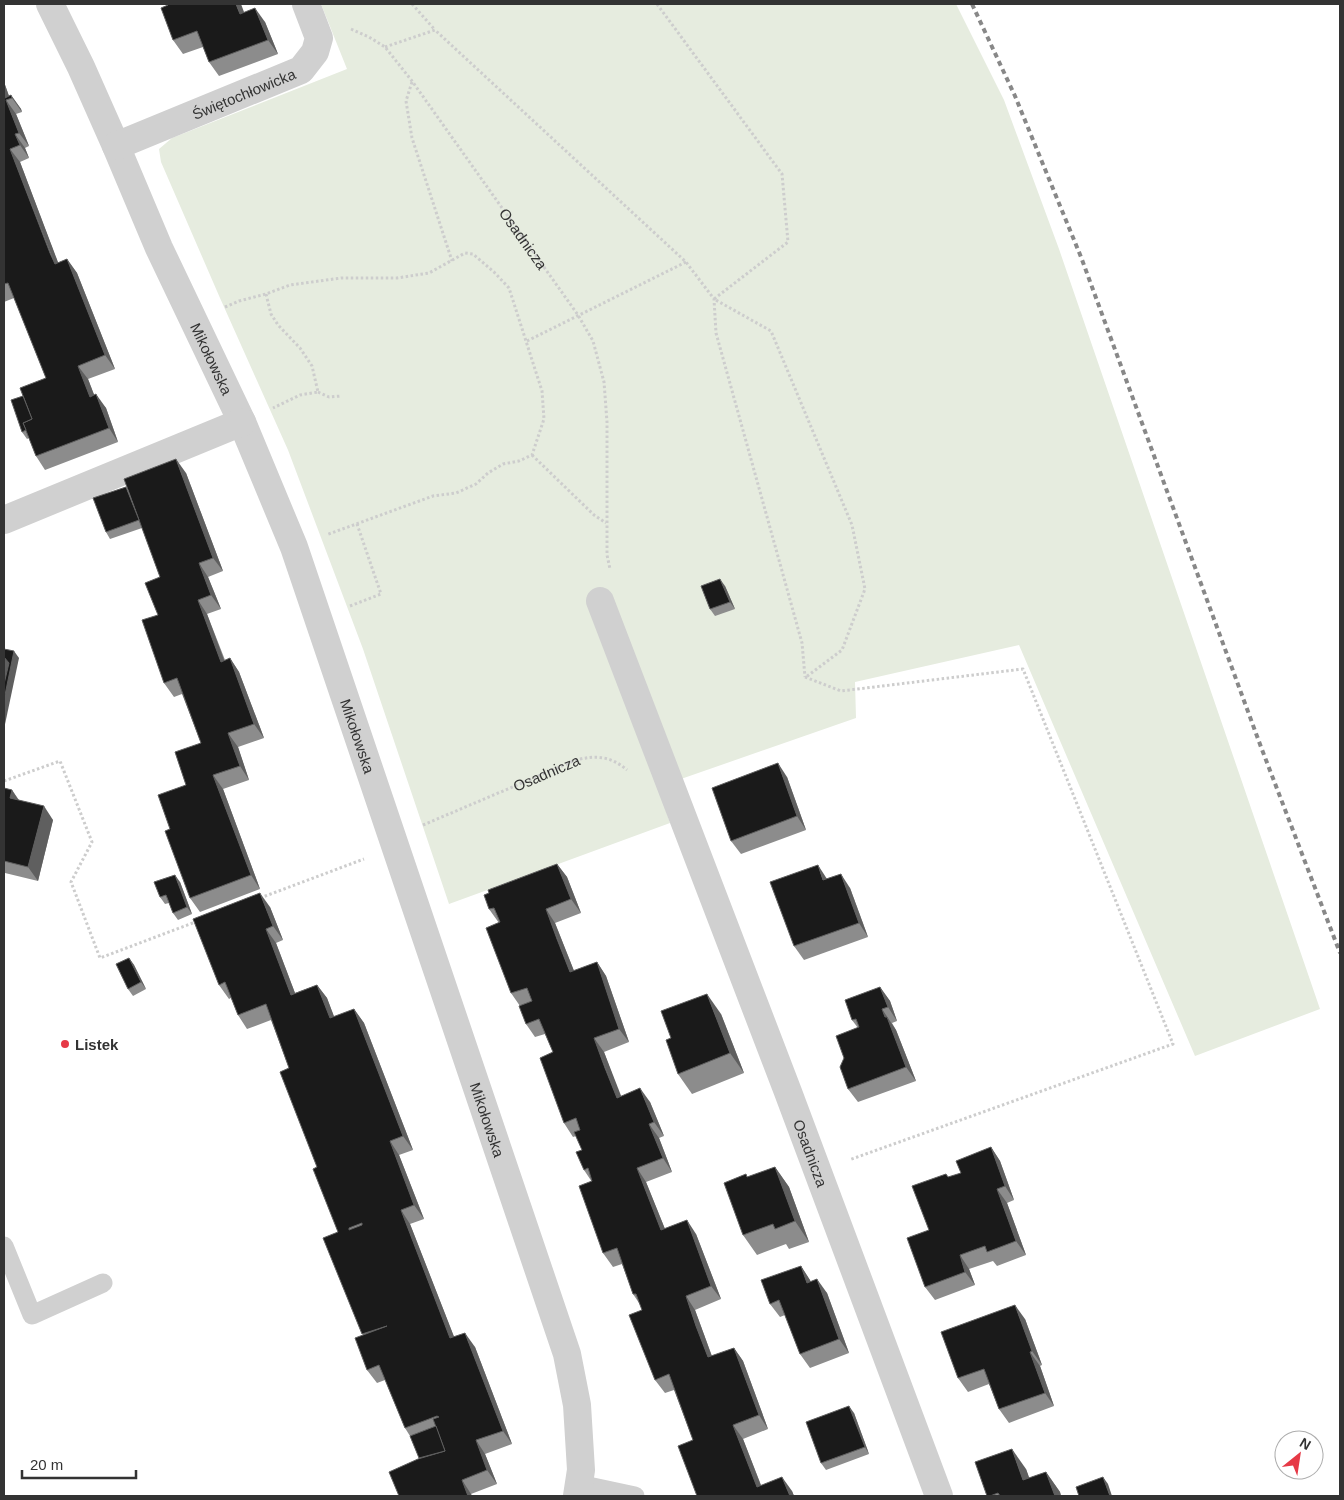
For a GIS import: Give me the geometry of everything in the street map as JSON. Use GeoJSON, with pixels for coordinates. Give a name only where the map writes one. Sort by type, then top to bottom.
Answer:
{"type":"FeatureCollection","features":[{"type":"Feature","properties":{"kind":"street","name":"Mikołowska"},"geometry":{"type":"LineString","coordinates":[[50,4],[81,67],[159,248],[242,422],[294,547],[567,1354],[577,1405],[581,1470],[578,1490]]}},
{"type":"Feature","properties":{"kind":"street"},"geometry":{"type":"LineString","coordinates":[[306,4],[319,38]]}},
{"type":"Feature","properties":{"kind":"street","name":"Świętochłowicka"},"geometry":{"type":"LineString","coordinates":[[116,146],[301,70],[315,52],[319,38]]}},
{"type":"Feature","properties":{"kind":"street"},"geometry":{"type":"LineString","coordinates":[[4,520],[242,422]]}},
{"type":"Feature","properties":{"kind":"street","name":"Osadnicza"},"geometry":{"type":"LineString","coordinates":[[600,601],[818,1172],[939,1496]]}},
{"type":"Feature","properties":{"kind":"lane"},"geometry":{"type":"LineString","coordinates":[[4,1246],[32,1315],[103,1283]]}},
{"type":"Feature","properties":{"kind":"lane"},"geometry":{"type":"LineString","coordinates":[[578,1490],[635,1496]]}},
{"type":"Feature","properties":{"kind":"path"},"geometry":{"type":"LineString","coordinates":[[412,4],[436,30],[686,262],[714,299],[771,331],[852,525],[865,589],[842,650],[805,677]]}},
{"type":"Feature","properties":{"kind":"path"},"geometry":{"type":"LineString","coordinates":[[657,4],[782,174],[788,242],[714,299]]}},
{"type":"Feature","properties":{"kind":"path","name":"Osadnicza"},"geometry":{"type":"LineString","coordinates":[[319,38],[334,32],[351,29],[385,46],[578,315],[593,341],[604,382],[607,422],[606,524],[594,515],[532,455]]}},
{"type":"Feature","properties":{"kind":"path"},"geometry":{"type":"LineString","coordinates":[[385,46],[436,30]]}},
{"type":"Feature","properties":{"kind":"path"},"geometry":{"type":"LineString","coordinates":[[412,82],[406,101],[412,138],[452,260]]}},
{"type":"Feature","properties":{"kind":"path"},"geometry":{"type":"LineString","coordinates":[[195,322],[239,301],[290,285],[341,278],[397,278],[429,273],[464,253],[473,254],[509,288],[542,391],[544,419],[532,455],[519,461],[503,464],[488,473],[476,484],[456,493],[433,496],[294,547]]}},
{"type":"Feature","properties":{"kind":"path"},"geometry":{"type":"LineString","coordinates":[[527,341],[686,262]]}},
{"type":"Feature","properties":{"kind":"path"},"geometry":{"type":"LineString","coordinates":[[266,294],[271,314],[278,325],[300,348],[312,366],[318,392]]}},
{"type":"Feature","properties":{"kind":"path"},"geometry":{"type":"LineString","coordinates":[[714,299],[716,334],[802,643],[805,677]]}},
{"type":"Feature","properties":{"kind":"path"},"geometry":{"type":"LineString","coordinates":[[242,422],[300,395],[318,392],[329,397],[341,396]]}},
{"type":"Feature","properties":{"kind":"path"},"geometry":{"type":"LineString","coordinates":[[319,619],[381,594],[357,524]]}},
{"type":"Feature","properties":{"kind":"path"},"geometry":{"type":"LineString","coordinates":[[805,677],[841,691],[1023,669],[1173,1044],[818,1172]]}},
{"type":"Feature","properties":{"kind":"path","name":"Osadnicza"},"geometry":{"type":"LineString","coordinates":[[257,899],[394,842],[422,825],[576,760],[592,756],[606,758],[621,765],[634,776]]}},
{"type":"Feature","properties":{"kind":"path"},"geometry":{"type":"LineString","coordinates":[[4,781],[60,761],[92,842],[71,882],[100,958],[202,920]]}},
{"type":"Feature","properties":{"kind":"shaded area"},"geometry":{"type":"Polygon","coordinates":[[[321,4],[956,4],[1004,100],[1059,249],[1320,1009],[1195,1056],[1019,645],[855,682],[856,718],[658,787],[670,823],[449,904],[363,649],[288,450],[161,162],[159,149],[172,138],[347,69],[321,4]]]}},
{"type":"Feature","properties":{"kind":"building"},"geometry":{"type":"Polygon","coordinates":[[[168,4],[236,4],[240,14],[255,8],[268,40],[209,62],[197,31],[173,40],[161,8],[168,4]]]}},
{"type":"Feature","properties":{"kind":"building"},"geometry":{"type":"Polygon","coordinates":[[[4,93],[5,98],[11,95],[12,98],[6,100],[19,133],[15,134],[20,145],[10,149],[50,253],[55,264],[67,259],[105,355],[78,366],[90,397],[96,394],[109,428],[36,456],[23,423],[32,419],[20,388],[46,378],[8,283],[4,284],[4,93]]]}},
{"type":"Feature","properties":{"kind":"building"},"geometry":{"type":"Polygon","coordinates":[[[23,396],[32,419],[23,423],[26,430],[22,432],[11,400],[23,396]]]}},
{"type":"Feature","properties":{"kind":"building"},"geometry":{"type":"Polygon","coordinates":[[[176,459],[213,558],[199,563],[211,595],[198,600],[221,662],[230,658],[254,724],[228,733],[240,766],[213,775],[251,875],[190,898],[165,831],[170,829],[158,795],[186,785],[175,752],[201,743],[177,678],[164,683],[142,620],[158,615],[145,583],[160,577],[124,479],[176,459]]]}},
{"type":"Feature","properties":{"kind":"building"},"geometry":{"type":"Polygon","coordinates":[[[126,487],[139,520],[106,532],[93,498],[126,487]]]}},
{"type":"Feature","properties":{"kind":"building"},"geometry":{"type":"Polygon","coordinates":[[[720,579],[730,602],[710,609],[701,586],[720,579]]]}},
{"type":"Feature","properties":{"kind":"building"},"geometry":{"type":"Polygon","coordinates":[[[4,649],[14,651],[4,700],[4,684],[9,663],[4,657],[4,649]]]}},
{"type":"Feature","properties":{"kind":"building"},"geometry":{"type":"Polygon","coordinates":[[[778,763],[797,816],[731,841],[712,788],[778,763]]]}},
{"type":"Feature","properties":{"kind":"building"},"geometry":{"type":"Polygon","coordinates":[[[4,788],[12,790],[10,798],[44,806],[28,867],[4,861],[4,788]]]}},
{"type":"Feature","properties":{"kind":"building"},"geometry":{"type":"Polygon","coordinates":[[[557,864],[571,899],[546,909],[557,939],[570,972],[597,962],[619,1029],[594,1038],[605,1068],[617,1098],[640,1088],[654,1122],[649,1124],[663,1158],[637,1168],[661,1230],[687,1220],[711,1286],[686,1296],[708,1357],[734,1348],[759,1415],[733,1425],[757,1487],[782,1477],[790,1496],[697,1496],[678,1446],[693,1440],[669,1374],[655,1380],[629,1315],[642,1310],[636,1294],[633,1294],[617,1248],[603,1253],[579,1186],[592,1181],[588,1168],[584,1170],[576,1152],[582,1150],[574,1132],[580,1130],[576,1118],[564,1123],[540,1058],[553,1052],[539,1019],[526,1024],[519,1006],[532,1001],[527,988],[511,993],[486,928],[500,922],[494,908],[489,909],[484,895],[489,893],[488,890],[557,864]]]}},
{"type":"Feature","properties":{"kind":"building"},"geometry":{"type":"Polygon","coordinates":[[[818,865],[823,880],[841,874],[859,923],[794,946],[770,882],[818,865]]]}},
{"type":"Feature","properties":{"kind":"building"},"geometry":{"type":"Polygon","coordinates":[[[175,875],[187,907],[173,913],[166,895],[160,897],[154,882],[175,875]]]}},
{"type":"Feature","properties":{"kind":"building"},"geometry":{"type":"Polygon","coordinates":[[[260,893],[273,926],[266,929],[291,995],[317,985],[330,1018],[354,1009],[403,1136],[390,1141],[414,1205],[401,1210],[450,1338],[465,1333],[503,1431],[476,1440],[487,1470],[462,1480],[468,1496],[399,1496],[389,1472],[418,1459],[445,1451],[433,1419],[439,1417],[437,1416],[405,1428],[379,1365],[367,1370],[355,1338],[387,1326],[362,1334],[323,1238],[338,1232],[313,1169],[317,1167],[280,1072],[289,1068],[266,1004],[238,1015],[225,982],[219,985],[193,919],[260,893]],[[362,1223],[349,1228],[349,1230],[362,1225],[362,1223]]]}},
{"type":"Feature","properties":{"kind":"building"},"geometry":{"type":"Polygon","coordinates":[[[129,958],[141,982],[128,989],[116,964],[129,958]]]}},
{"type":"Feature","properties":{"kind":"building"},"geometry":{"type":"Polygon","coordinates":[[[880,987],[888,1007],[882,1009],[885,1017],[887,1017],[906,1067],[848,1089],[840,1067],[844,1058],[836,1036],[859,1027],[856,1019],[852,1020],[845,1000],[880,987]]]}},
{"type":"Feature","properties":{"kind":"building"},"geometry":{"type":"Polygon","coordinates":[[[707,994],[730,1053],[678,1074],[666,1040],[671,1038],[661,1011],[707,994]]]}},
{"type":"Feature","properties":{"kind":"building"},"geometry":{"type":"Polygon","coordinates":[[[991,1147],[1005,1186],[997,1189],[1016,1241],[987,1252],[985,1246],[960,1255],[965,1272],[925,1287],[907,1238],[929,1230],[912,1186],[946,1174],[948,1177],[961,1173],[956,1161],[991,1147]]]}},
{"type":"Feature","properties":{"kind":"building"},"geometry":{"type":"Polygon","coordinates":[[[775,1167],[795,1221],[775,1229],[773,1224],[743,1235],[724,1183],[746,1174],[747,1177],[775,1167]]]}},
{"type":"Feature","properties":{"kind":"building"},"geometry":{"type":"Polygon","coordinates":[[[801,1266],[807,1283],[817,1279],[839,1339],[800,1354],[779,1300],[770,1304],[761,1280],[801,1266]]]}},
{"type":"Feature","properties":{"kind":"building"},"geometry":{"type":"Polygon","coordinates":[[[1015,1305],[1045,1393],[999,1409],[984,1369],[958,1378],[941,1332],[1015,1305]]]}},
{"type":"Feature","properties":{"kind":"building"},"geometry":{"type":"Polygon","coordinates":[[[849,1406],[865,1447],[821,1463],[806,1422],[849,1406]]]}},
{"type":"Feature","properties":{"kind":"building"},"geometry":{"type":"Polygon","coordinates":[[[436,1426],[445,1451],[419,1458],[410,1436],[436,1426]]]}},
{"type":"Feature","properties":{"kind":"building"},"geometry":{"type":"Polygon","coordinates":[[[1012,1449],[1023,1480],[1046,1472],[1055,1496],[1000,1496],[998,1493],[987,1496],[975,1462],[1012,1449]]]}},
{"type":"Feature","properties":{"kind":"building"},"geometry":{"type":"Polygon","coordinates":[[[1103,1477],[1110,1496],[1079,1496],[1076,1487],[1103,1477]]]}},
{"type":"Feature","properties":{"kind":"railway"},"geometry":{"type":"LineString","coordinates":[[972,4],[1015,96],[1081,257],[1261,747],[1340,953]]}},
{"type":"Feature","properties":{"kind":"place","name":"Listek"},"geometry":{"type":"Point","coordinates":[65,1044]}}]}
